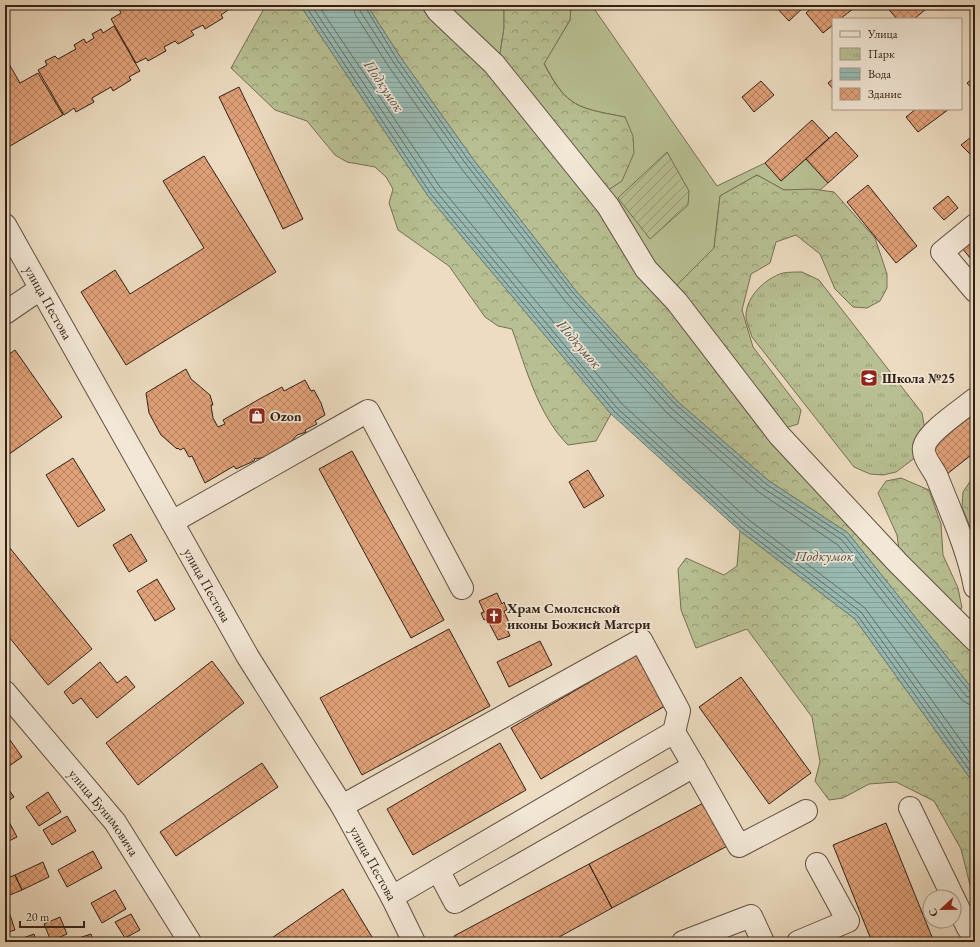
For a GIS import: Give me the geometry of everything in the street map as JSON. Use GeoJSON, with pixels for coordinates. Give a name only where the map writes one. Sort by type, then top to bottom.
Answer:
{"type":"FeatureCollection","features":[{"type":"Feature","properties":{"kind":"street"},"geometry":{"type":"LineString","coordinates":[[434,5],[438,11],[494,64],[603,200],[646,269],[677,302],[779,435],[898,563],[975,640]]}},
{"type":"Feature","properties":{"kind":"street","name":"улица Пестова"},"geometry":{"type":"LineString","coordinates":[[5,225],[248,657],[342,806],[392,897],[414,942]]}},
{"type":"Feature","properties":{"kind":"street"},"geometry":{"type":"LineString","coordinates":[[975,226],[942,252],[975,291]]}},
{"type":"Feature","properties":{"kind":"street"},"geometry":{"type":"LineString","coordinates":[[5,313],[40,289]]}},
{"type":"Feature","properties":{"kind":"street"},"geometry":{"type":"LineString","coordinates":[[975,399],[931,435],[924,447],[925,456],[935,472],[961,538],[972,572],[975,587]]}},
{"type":"Feature","properties":{"kind":"street"},"geometry":{"type":"LineString","coordinates":[[172,522],[368,411],[462,588]]}},
{"type":"Feature","properties":{"kind":"street"},"geometry":{"type":"LineString","coordinates":[[342,806],[641,640],[679,711],[674,732],[739,846],[806,811]]}},
{"type":"Feature","properties":{"kind":"street","name":"улица Бунимовича"},"geometry":{"type":"LineString","coordinates":[[5,692],[115,822],[190,942]]}},
{"type":"Feature","properties":{"kind":"street"},"geometry":{"type":"LineString","coordinates":[[392,897],[674,732]]}},
{"type":"Feature","properties":{"kind":"street"},"geometry":{"type":"LineString","coordinates":[[438,870],[456,902],[694,766]]}},
{"type":"Feature","properties":{"kind":"street"},"geometry":{"type":"LineString","coordinates":[[910,808],[950,889]]}},
{"type":"Feature","properties":{"kind":"street"},"geometry":{"type":"LineString","coordinates":[[798,942],[848,921],[817,864]]}},
{"type":"Feature","properties":{"kind":"street"},"geometry":{"type":"LineString","coordinates":[[962,915],[968,928],[975,937]]}},
{"type":"Feature","properties":{"kind":"street"},"geometry":{"type":"LineString","coordinates":[[683,942],[751,916],[763,942]]}},
{"type":"Feature","properties":{"kind":"green space"},"geometry":{"type":"Polygon","coordinates":[[[266,5],[300,5],[428,196],[611,414],[596,441],[568,445],[558,433],[549,420],[534,390],[512,329],[498,326],[485,317],[449,266],[398,230],[389,203],[393,189],[386,177],[375,167],[347,162],[335,155],[307,121],[275,110],[231,68],[266,5]]]}},
{"type":"Feature","properties":{"kind":"green space"},"geometry":{"type":"Polygon","coordinates":[[[367,5],[421,5],[440,16],[599,202],[641,271],[975,648],[975,692],[848,533],[769,481],[677,401],[576,291],[473,159],[401,58],[367,5]]]}},
{"type":"Feature","properties":{"kind":"green space"},"geometry":{"type":"Polygon","coordinates":[[[443,5],[504,5],[504,28],[499,60],[443,5]]]}},
{"type":"Feature","properties":{"kind":"green space"},"geometry":{"type":"Polygon","coordinates":[[[504,5],[571,5],[570,20],[544,64],[552,79],[567,98],[585,108],[625,117],[633,136],[634,153],[622,181],[605,192],[499,60],[504,28],[504,5]]]}},
{"type":"Feature","properties":{"kind":"green space"},"geometry":{"type":"Polygon","coordinates":[[[571,5],[600,5],[595,10],[717,186],[765,163],[781,181],[806,159],[828,183],[820,190],[784,190],[757,175],[720,196],[714,248],[675,287],[647,259],[605,192],[625,117],[596,111],[576,104],[560,89],[544,63],[570,20],[571,5]]]}},
{"type":"Feature","properties":{"kind":"green space"},"geometry":{"type":"Polygon","coordinates":[[[667,152],[689,191],[688,205],[650,239],[618,198],[667,152]]]}},
{"type":"Feature","properties":{"kind":"green space"},"geometry":{"type":"Polygon","coordinates":[[[757,175],[784,190],[812,189],[834,192],[875,238],[887,274],[887,288],[880,301],[867,308],[853,307],[835,289],[820,254],[796,235],[776,242],[770,263],[751,274],[742,310],[753,347],[801,410],[798,424],[785,428],[675,287],[714,248],[720,196],[757,175]]]}},
{"type":"Feature","properties":{"kind":"green space"},"geometry":{"type":"Polygon","coordinates":[[[802,272],[819,280],[922,413],[925,430],[916,457],[896,472],[883,475],[870,474],[854,467],[752,337],[746,316],[749,302],[753,295],[770,279],[777,275],[783,273],[802,272]]]}},
{"type":"Feature","properties":{"kind":"green space"},"geometry":{"type":"Polygon","coordinates":[[[975,474],[975,539],[962,507],[963,492],[975,474]]]}},
{"type":"Feature","properties":{"kind":"green space"},"geometry":{"type":"Polygon","coordinates":[[[901,478],[929,490],[941,524],[943,555],[958,588],[962,608],[956,612],[899,550],[897,535],[878,493],[886,481],[901,478]]]}},
{"type":"Feature","properties":{"kind":"green space"},"geometry":{"type":"Polygon","coordinates":[[[740,531],[855,619],[975,785],[975,905],[961,849],[934,801],[896,782],[869,784],[843,798],[829,800],[815,781],[820,762],[812,717],[747,629],[696,648],[681,610],[678,569],[686,558],[724,575],[737,566],[740,531]]]}},
{"type":"Feature","properties":{"kind":"water","name":"Подкумок"},"geometry":{"type":"Polygon","coordinates":[[[300,5],[367,5],[401,58],[473,159],[576,291],[677,401],[769,481],[848,533],[975,692],[975,785],[855,619],[740,531],[611,414],[428,196],[300,5]]]}},
{"type":"Feature","properties":{"kind":"building"},"geometry":{"type":"Polygon","coordinates":[[[126,5],[130,8],[135,5],[229,5],[231,8],[221,15],[223,18],[205,29],[203,25],[191,31],[194,35],[178,44],[175,41],[164,47],[166,51],[148,61],[146,58],[136,63],[111,19],[121,13],[119,9],[126,5]]]}},
{"type":"Feature","properties":{"kind":"building"},"geometry":{"type":"Polygon","coordinates":[[[774,5],[806,5],[789,21],[774,5]]]}},
{"type":"Feature","properties":{"kind":"building"},"geometry":{"type":"Polygon","coordinates":[[[816,5],[858,5],[841,18],[832,18],[832,26],[823,33],[806,13],[816,5]]]}},
{"type":"Feature","properties":{"kind":"building"},"geometry":{"type":"Polygon","coordinates":[[[885,5],[931,5],[915,18],[896,18],[885,5]]]}},
{"type":"Feature","properties":{"kind":"building"},"geometry":{"type":"Polygon","coordinates":[[[114,26],[140,71],[129,77],[131,80],[113,91],[111,87],[92,98],[94,102],[76,112],[74,108],[64,115],[38,70],[47,65],[45,61],[55,56],[58,59],[76,49],[74,45],[84,39],[86,43],[94,38],[92,34],[101,29],[103,33],[114,26]]]}},
{"type":"Feature","properties":{"kind":"building"},"geometry":{"type":"Polygon","coordinates":[[[5,57],[20,83],[38,73],[63,115],[5,149],[5,57]]]}},
{"type":"Feature","properties":{"kind":"building"},"geometry":{"type":"Polygon","coordinates":[[[975,77],[975,92],[967,83],[975,77]]]}},
{"type":"Feature","properties":{"kind":"building"},"geometry":{"type":"Polygon","coordinates":[[[832,80],[832,88],[828,83],[832,80]]]}},
{"type":"Feature","properties":{"kind":"building"},"geometry":{"type":"Polygon","coordinates":[[[761,81],[774,95],[754,112],[742,97],[761,81]]]}},
{"type":"Feature","properties":{"kind":"building"},"geometry":{"type":"Polygon","coordinates":[[[239,87],[303,219],[283,229],[219,97],[239,87]]]}},
{"type":"Feature","properties":{"kind":"building"},"geometry":{"type":"Polygon","coordinates":[[[915,110],[948,110],[918,132],[906,117],[915,110]]]}},
{"type":"Feature","properties":{"kind":"building"},"geometry":{"type":"Polygon","coordinates":[[[812,120],[829,138],[781,181],[765,163],[812,120]]]}},
{"type":"Feature","properties":{"kind":"building"},"geometry":{"type":"Polygon","coordinates":[[[836,132],[858,156],[828,183],[806,159],[836,132]]]}},
{"type":"Feature","properties":{"kind":"building"},"geometry":{"type":"Polygon","coordinates":[[[975,134],[975,150],[970,154],[961,145],[975,134]]]}},
{"type":"Feature","properties":{"kind":"building"},"geometry":{"type":"Polygon","coordinates":[[[204,156],[276,272],[126,365],[81,292],[115,270],[130,294],[204,248],[163,181],[204,156]]]}},
{"type":"Feature","properties":{"kind":"building"},"geometry":{"type":"Polygon","coordinates":[[[868,185],[917,246],[896,263],[847,202],[868,185]]]}},
{"type":"Feature","properties":{"kind":"building"},"geometry":{"type":"Polygon","coordinates":[[[948,196],[958,208],[944,220],[933,208],[948,196]]]}},
{"type":"Feature","properties":{"kind":"building"},"geometry":{"type":"Polygon","coordinates":[[[975,238],[975,264],[962,248],[975,238]]]}},
{"type":"Feature","properties":{"kind":"building"},"geometry":{"type":"Polygon","coordinates":[[[15,350],[62,417],[5,457],[5,357],[15,350]]]}},
{"type":"Feature","properties":{"kind":"building"},"geometry":{"type":"Polygon","coordinates":[[[186,369],[191,379],[210,395],[213,405],[211,405],[213,418],[218,427],[225,424],[223,420],[263,397],[282,387],[284,391],[305,380],[311,391],[314,390],[325,415],[315,421],[317,424],[305,430],[306,432],[297,435],[289,444],[268,456],[255,458],[254,461],[236,469],[234,466],[205,483],[192,456],[189,457],[184,448],[180,450],[178,448],[177,449],[161,435],[149,413],[146,393],[186,369]]]}},
{"type":"Feature","properties":{"kind":"building"},"geometry":{"type":"Polygon","coordinates":[[[975,410],[975,452],[947,474],[926,449],[975,410]]]}},
{"type":"Feature","properties":{"kind":"building"},"geometry":{"type":"Polygon","coordinates":[[[352,451],[444,620],[411,638],[319,469],[352,451]]]}},
{"type":"Feature","properties":{"kind":"building"},"geometry":{"type":"Polygon","coordinates":[[[73,458],[105,510],[78,527],[46,475],[73,458]]]}},
{"type":"Feature","properties":{"kind":"building"},"geometry":{"type":"Polygon","coordinates":[[[588,470],[604,496],[584,508],[569,482],[588,470]]]}},
{"type":"Feature","properties":{"kind":"building"},"geometry":{"type":"Polygon","coordinates":[[[131,534],[147,561],[129,572],[113,545],[131,534]]]}},
{"type":"Feature","properties":{"kind":"building"},"geometry":{"type":"Polygon","coordinates":[[[5,542],[92,649],[48,685],[5,632],[5,542]]]}},
{"type":"Feature","properties":{"kind":"building"},"geometry":{"type":"Polygon","coordinates":[[[157,579],[175,609],[155,621],[137,591],[157,579]]]}},
{"type":"Feature","properties":{"kind":"building","name":"Храм Смоленской иконы Божией Матери"},"geometry":{"type":"Polygon","coordinates":[[[497,593],[502,604],[504,602],[507,610],[504,611],[510,625],[506,626],[510,636],[498,640],[487,619],[484,620],[481,613],[484,612],[479,601],[497,593]]]}},
{"type":"Feature","properties":{"kind":"building"},"geometry":{"type":"Polygon","coordinates":[[[449,629],[490,706],[362,775],[320,698],[449,629]]]}},
{"type":"Feature","properties":{"kind":"building"},"geometry":{"type":"Polygon","coordinates":[[[540,641],[552,665],[509,687],[497,662],[540,641]]]}},
{"type":"Feature","properties":{"kind":"building"},"geometry":{"type":"Polygon","coordinates":[[[636,655],[665,706],[541,779],[511,728],[636,655]]]}},
{"type":"Feature","properties":{"kind":"building"},"geometry":{"type":"Polygon","coordinates":[[[212,661],[244,703],[138,785],[106,743],[212,661]]]}},
{"type":"Feature","properties":{"kind":"building"},"geometry":{"type":"Polygon","coordinates":[[[100,662],[117,683],[126,676],[135,687],[97,718],[81,698],[73,704],[64,692],[100,662]]]}},
{"type":"Feature","properties":{"kind":"building"},"geometry":{"type":"Polygon","coordinates":[[[741,677],[811,773],[769,804],[699,707],[741,677]]]}},
{"type":"Feature","properties":{"kind":"building"},"geometry":{"type":"Polygon","coordinates":[[[10,740],[22,757],[5,769],[5,744],[10,740]]]}},
{"type":"Feature","properties":{"kind":"building"},"geometry":{"type":"Polygon","coordinates":[[[500,743],[526,790],[413,855],[387,809],[500,743]]]}},
{"type":"Feature","properties":{"kind":"building"},"geometry":{"type":"Polygon","coordinates":[[[262,763],[278,787],[176,856],[160,832],[262,763]]]}},
{"type":"Feature","properties":{"kind":"building"},"geometry":{"type":"Polygon","coordinates":[[[5,784],[14,797],[5,803],[5,784]]]}},
{"type":"Feature","properties":{"kind":"building"},"geometry":{"type":"Polygon","coordinates":[[[48,792],[61,812],[39,826],[26,807],[48,792]]]}},
{"type":"Feature","properties":{"kind":"building"},"geometry":{"type":"Polygon","coordinates":[[[707,801],[731,844],[612,908],[589,864],[707,801]]]}},
{"type":"Feature","properties":{"kind":"building"},"geometry":{"type":"Polygon","coordinates":[[[5,814],[17,837],[5,843],[5,814]]]}},
{"type":"Feature","properties":{"kind":"building"},"geometry":{"type":"Polygon","coordinates":[[[67,816],[76,831],[52,845],[43,830],[67,816]]]}},
{"type":"Feature","properties":{"kind":"building"},"geometry":{"type":"Polygon","coordinates":[[[886,823],[922,912],[922,929],[929,929],[934,942],[872,942],[833,845],[886,823]]]}},
{"type":"Feature","properties":{"kind":"building"},"geometry":{"type":"Polygon","coordinates":[[[93,851],[102,868],[67,887],[58,870],[93,851]]]}},
{"type":"Feature","properties":{"kind":"building"},"geometry":{"type":"Polygon","coordinates":[[[43,862],[49,877],[22,890],[15,875],[43,862]]]}},
{"type":"Feature","properties":{"kind":"building"},"geometry":{"type":"Polygon","coordinates":[[[589,864],[612,908],[550,942],[457,942],[454,936],[589,864]]]}},
{"type":"Feature","properties":{"kind":"building"},"geometry":{"type":"Polygon","coordinates":[[[15,875],[22,890],[5,897],[5,879],[15,875]]]}},
{"type":"Feature","properties":{"kind":"building"},"geometry":{"type":"Polygon","coordinates":[[[343,889],[375,942],[266,942],[343,889]]]}},
{"type":"Feature","properties":{"kind":"building"},"geometry":{"type":"Polygon","coordinates":[[[115,890],[126,909],[102,923],[91,903],[115,890]]]}},
{"type":"Feature","properties":{"kind":"building"},"geometry":{"type":"Polygon","coordinates":[[[9,912],[15,930],[5,933],[5,913],[9,912]]]}},
{"type":"Feature","properties":{"kind":"building"},"geometry":{"type":"Polygon","coordinates":[[[131,914],[140,930],[125,938],[115,922],[131,914]]]}},
{"type":"Feature","properties":{"kind":"building"},"geometry":{"type":"Polygon","coordinates":[[[60,917],[67,934],[51,941],[44,924],[60,917]]]}},
{"type":"Feature","properties":{"kind":"building"},"geometry":{"type":"Polygon","coordinates":[[[34,934],[37,942],[15,941],[34,934]]]}},
{"type":"Feature","properties":{"kind":"building"},"geometry":{"type":"Polygon","coordinates":[[[91,934],[93,942],[67,942],[91,934]]]}},
{"type":"Feature","properties":{"kind":"place","name":"Школа №25"},"geometry":{"type":"Point","coordinates":[869,378]}},
{"type":"Feature","properties":{"kind":"place","name":"Ozon"},"geometry":{"type":"Point","coordinates":[257,416]}},
{"type":"Feature","properties":{"kind":"place","name":"Храм Смоленской иконы Божией Матери"},"geometry":{"type":"Point","coordinates":[494,616]}}]}
